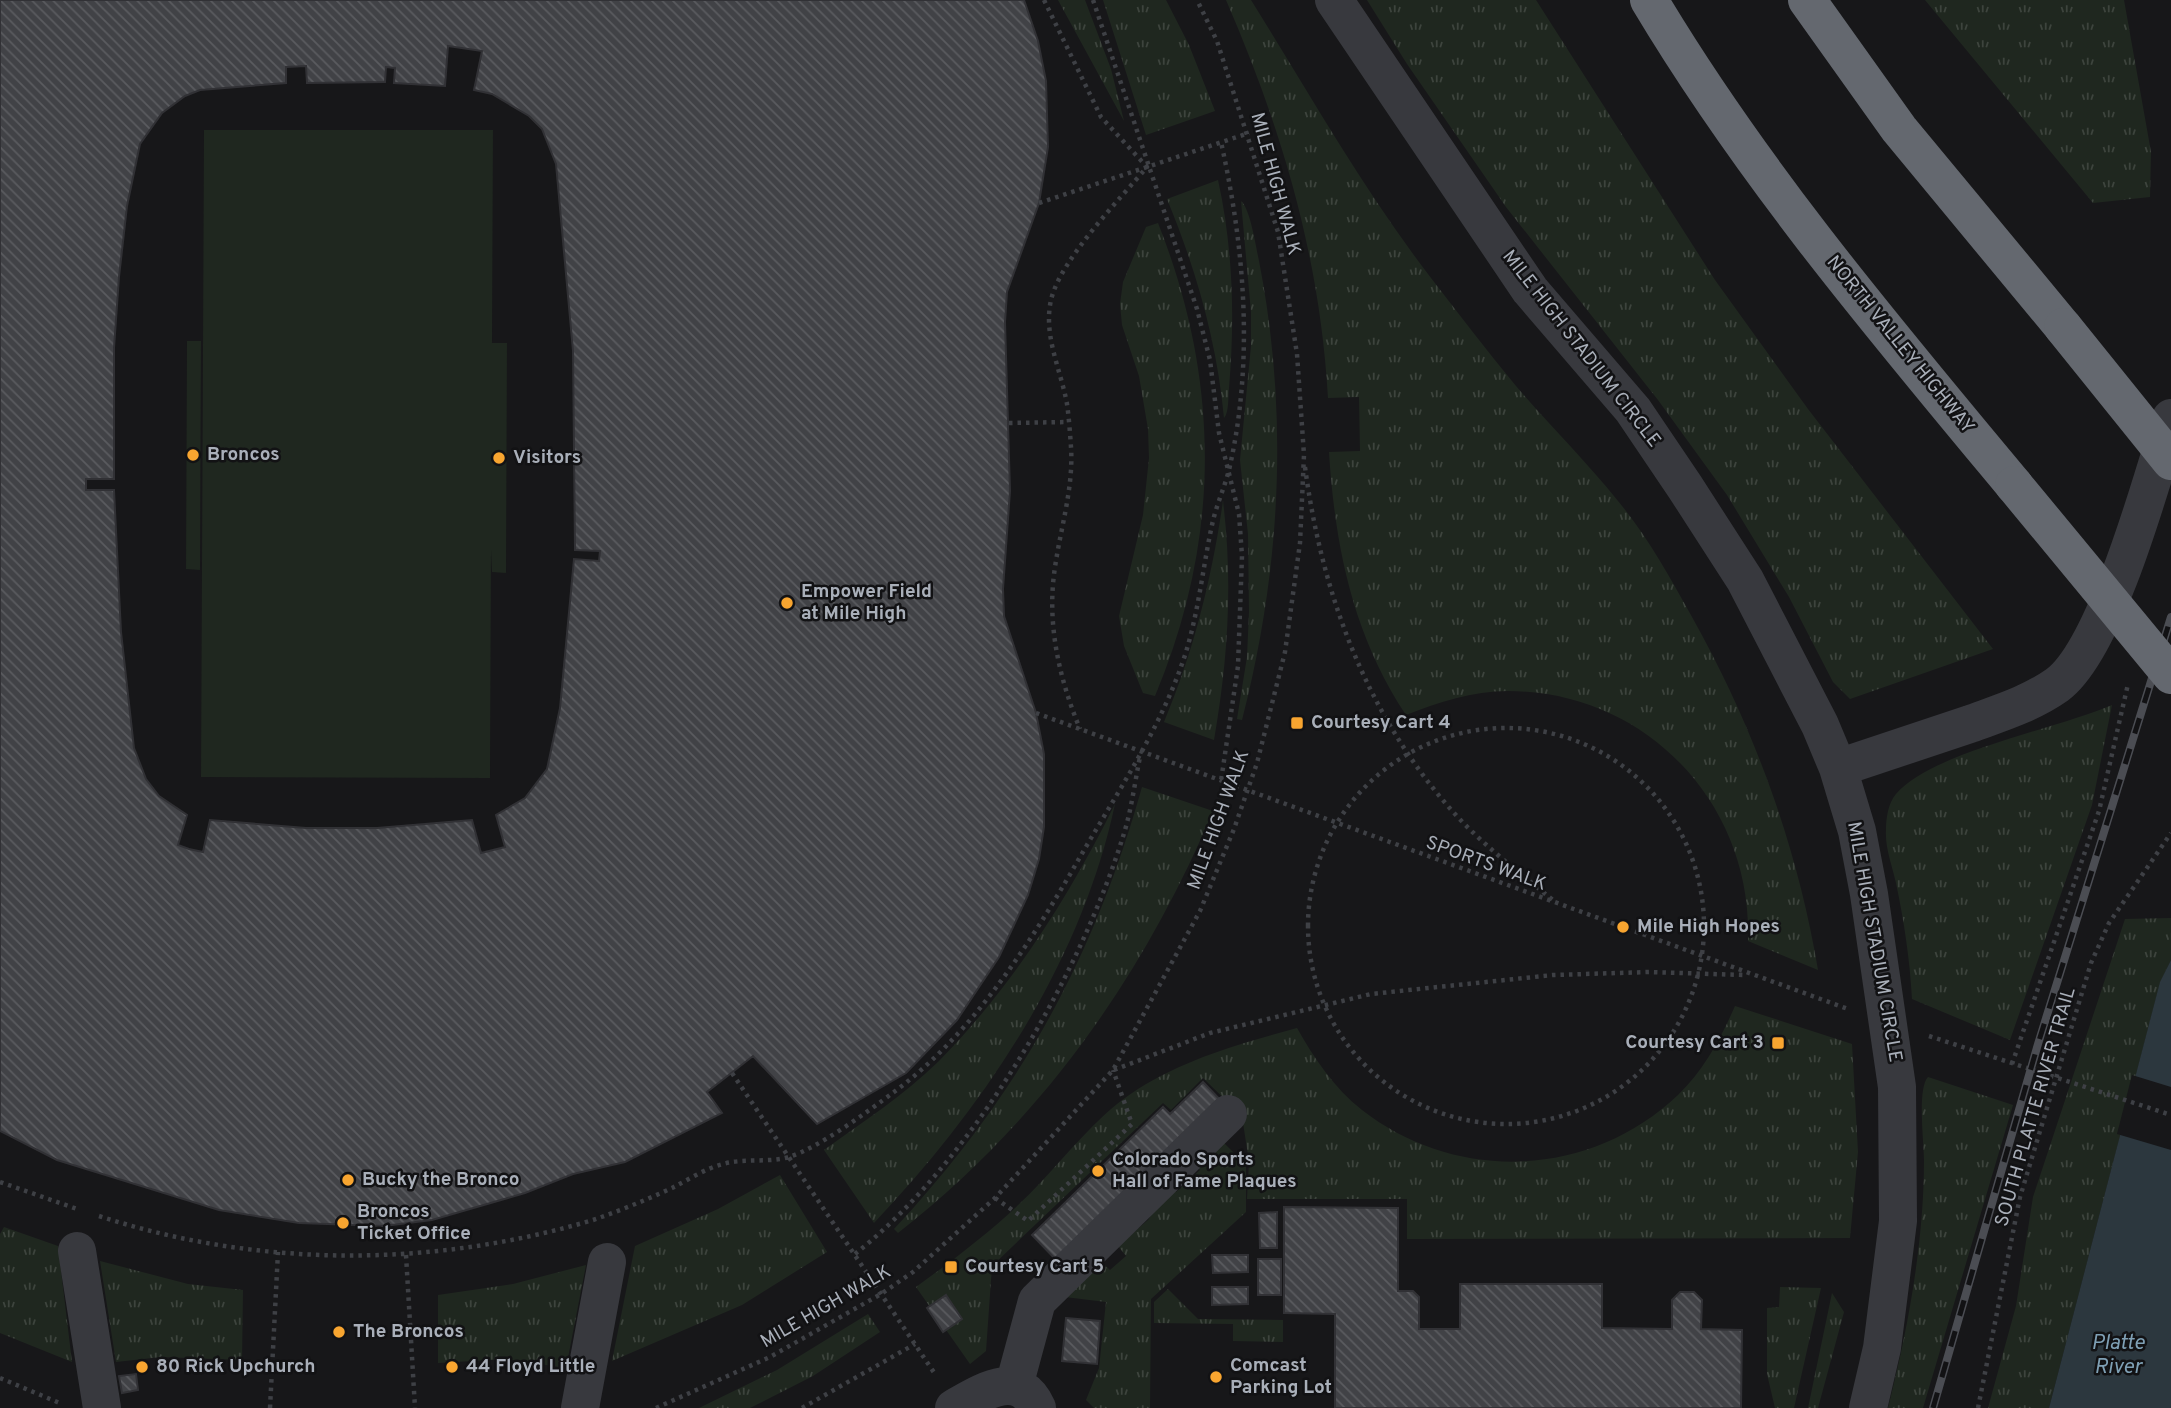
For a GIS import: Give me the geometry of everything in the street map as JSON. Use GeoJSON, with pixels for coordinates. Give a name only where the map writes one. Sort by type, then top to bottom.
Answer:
{"type":"FeatureCollection","features":[{"type":"Feature","properties":{"kind":"highway"},"geometry":{"type":"LineString","coordinates":[[1628,0],[1730,124]]}},
{"type":"Feature","properties":{"kind":"highway","name":"NORTH VALLEY HIGHWAY"},"geometry":{"type":"LineString","coordinates":[[1649,0],[1730,124],[1861,301],[2171,675]]}},
{"type":"Feature","properties":{"kind":"highway"},"geometry":{"type":"LineString","coordinates":[[1807,0],[1899,129],[2171,461]]}},
{"type":"Feature","properties":{"kind":"street","name":"MILE HIGH STADIUM CIRCLE"},"geometry":{"type":"LineString","coordinates":[[1334,0],[1530,290],[1633,410],[1685,487],[1745,580],[1819,724],[1838,768],[1857,831],[1870,894],[1897,1087],[1898,1222],[1882,1348],[1868,1408]]}},
{"type":"Feature","properties":{"kind":"street"},"geometry":{"type":"LineString","coordinates":[[1838,768],[2030,702],[2059,683],[2072,670],[2093,638],[2140,519],[2171,418]]}},
{"type":"Feature","properties":{"kind":"street"},"geometry":{"type":"LineString","coordinates":[[956,1407],[988,1389],[1025,1397],[1037,1301],[1228,1114]]}},
{"type":"Feature","properties":{"kind":"street"},"geometry":{"type":"LineString","coordinates":[[77,1251],[86,1407]]}},
{"type":"Feature","properties":{"kind":"street"},"geometry":{"type":"LineString","coordinates":[[580,1408],[607,1262]]}},
{"type":"Feature","properties":{"kind":"path"},"geometry":{"type":"LineString","coordinates":[[1044,0],[1101,117],[1147,167]]}},
{"type":"Feature","properties":{"kind":"path"},"geometry":{"type":"LineString","coordinates":[[1093,0],[1147,167],[1185,266],[1198,309],[1210,360],[1219,433],[1239,514],[1242,597],[1235,693],[1221,781]]}},
{"type":"Feature","properties":{"kind":"path","name":"MILE HIGH WALK"},"geometry":{"type":"LineString","coordinates":[[656,1408],[770,1357],[881,1294],[913,1272],[995,1198],[1113,1070],[1200,911],[1247,791],[1285,652],[1300,543],[1304,456],[1297,354],[1278,232],[1249,133],[1217,41],[1197,0]]}},
{"type":"Feature","properties":{"kind":"path"},"geometry":{"type":"LineString","coordinates":[[1039,203],[1249,133]]}},
{"type":"Feature","properties":{"kind":"path"},"geometry":{"type":"LineString","coordinates":[[0,1182],[114,1221],[186,1242],[278,1252],[407,1255],[520,1239],[618,1210],[722,1164],[789,1157],[843,1127],[896,1091],[938,1056],[974,1015],[1051,907],[1141,752],[1182,662],[1205,571],[1212,524],[1229,470],[1244,354],[1242,259],[1235,204],[1221,142]]}},
{"type":"Feature","properties":{"kind":"path"},"geometry":{"type":"LineString","coordinates":[[1080,730],[1057,660],[1053,623],[1053,584],[1069,484],[1068,422],[1050,342],[1051,299],[1076,250],[1147,167]]}},
{"type":"Feature","properties":{"kind":"path"},"geometry":{"type":"LineString","coordinates":[[1009,423],[1068,422]]}},
{"type":"Feature","properties":{"kind":"path"},"geometry":{"type":"LineString","coordinates":[[1304,456],[1313,528],[1343,626],[1378,708],[1409,755],[1454,813],[1489,848],[1558,905]]}},
{"type":"Feature","properties":{"kind":"path"},"geometry":{"type":"LineString","coordinates":[[2012,1064],[2099,811],[2129,681]]}},
{"type":"Feature","properties":{"kind":"path","name":"SPORTS WALK"},"geometry":{"type":"LineString","coordinates":[[1036,713],[1751,976],[1699,973]]}},
{"type":"Feature","properties":{"kind":"path"},"geometry":{"type":"LineString","coordinates":[[1514,726],[1581,740],[1638,775],[1681,828],[1704,892],[1704,958],[1681,1022],[1639,1075],[1581,1110],[1515,1124],[1452,1117],[1395,1091],[1349,1048],[1318,992],[1307,930],[1315,867],[1337,824],[1343,811],[1387,766],[1447,736],[1514,726]]}},
{"type":"Feature","properties":{"kind":"path"},"geometry":{"type":"LineString","coordinates":[[855,1254],[883,1232],[977,1122],[1042,1022],[1083,940],[1125,829],[1141,752]]}},
{"type":"Feature","properties":{"kind":"path","name":"SOUTH PLATTE RIVER TRAIL"},"geometry":{"type":"LineString","coordinates":[[1978,1408],[2020,1197],[2091,963],[2109,923],[2171,833]]}},
{"type":"Feature","properties":{"kind":"path"},"geometry":{"type":"LineString","coordinates":[[995,1198],[1028,1221],[1132,1124],[1113,1070],[1210,1033],[1371,993],[1553,975],[1699,973]]}},
{"type":"Feature","properties":{"kind":"path"},"geometry":{"type":"LineString","coordinates":[[732,1073],[956,1407]]}},
{"type":"Feature","properties":{"kind":"path"},"geometry":{"type":"LineString","coordinates":[[2056,1079],[2171,1115]]}},
{"type":"Feature","properties":{"kind":"path"},"geometry":{"type":"LineString","coordinates":[[270,1408],[278,1252]]}},
{"type":"Feature","properties":{"kind":"path"},"geometry":{"type":"LineString","coordinates":[[407,1255],[415,1408]]}},
{"type":"Feature","properties":{"kind":"path"},"geometry":{"type":"LineString","coordinates":[[802,1408],[915,1344]]}},
{"type":"Feature","properties":{"kind":"path"},"geometry":{"type":"LineString","coordinates":[[0,1378],[86,1407]]}},
{"type":"Feature","properties":{"kind":"green space"},"geometry":{"type":"Polygon","coordinates":[[[1058,0],[1085,0],[1111,69],[1124,121],[1058,0]]]}},
{"type":"Feature","properties":{"kind":"green space"},"geometry":{"type":"Polygon","coordinates":[[[1103,0],[1166,0],[1189,45],[1215,111],[1146,135],[1103,0]]]}},
{"type":"Feature","properties":{"kind":"green space"},"geometry":{"type":"Polygon","coordinates":[[[1226,0],[1251,0],[1406,245],[1516,386],[1618,501],[1658,557],[1714,659],[1754,745],[1798,878],[1818,970],[1748,941],[1745,891],[1732,844],[1711,802],[1682,765],[1646,734],[1604,711],[1558,696],[1508,691],[1456,698],[1406,715],[1372,654],[1360,622],[1342,556],[1336,522],[1329,452],[1360,451],[1359,397],[1328,398],[1317,294],[1295,194],[1264,97],[1226,0]]]}},
{"type":"Feature","properties":{"kind":"green space"},"geometry":{"type":"Polygon","coordinates":[[[1367,0],[1536,0],[1715,280],[1808,409],[1993,649],[1850,699],[1833,682],[1789,597],[1727,495],[1658,400],[1506,207],[1407,64],[1367,0]]]}},
{"type":"Feature","properties":{"kind":"green space"},"geometry":{"type":"Polygon","coordinates":[[[1925,0],[2124,0],[2151,152],[2150,197],[2093,203],[1925,0]]]}},
{"type":"Feature","properties":{"kind":"green space"},"geometry":{"type":"Polygon","coordinates":[[[204,130],[493,130],[492,343],[507,343],[506,573],[492,572],[491,550],[490,778],[201,777],[204,130]]]}},
{"type":"Feature","properties":{"kind":"green space"},"geometry":{"type":"Polygon","coordinates":[[[1218,180],[1230,257],[1232,309],[1228,404],[1224,418],[1204,306],[1167,199],[1218,180]]]}},
{"type":"Feature","properties":{"kind":"green space"},"geometry":{"type":"Polygon","coordinates":[[[1241,201],[1252,228],[1268,318],[1277,434],[1272,549],[1255,663],[1242,720],[1237,719],[1247,657],[1249,612],[1248,534],[1240,460],[1251,346],[1251,312],[1241,201]]]}},
{"type":"Feature","properties":{"kind":"green space"},"geometry":{"type":"Polygon","coordinates":[[[1158,223],[1179,282],[1193,342],[1202,401],[1205,460],[1202,519],[1192,578],[1177,637],[1155,696],[1143,693],[1124,646],[1119,616],[1143,515],[1149,458],[1148,429],[1139,376],[1122,325],[1120,304],[1123,282],[1146,227],[1158,223]]]}},
{"type":"Feature","properties":{"kind":"green space","name":"Broncos"},"geometry":{"type":"Polygon","coordinates":[[[187,341],[201,341],[200,570],[186,569],[187,341]]]}},
{"type":"Feature","properties":{"kind":"green space"},"geometry":{"type":"Polygon","coordinates":[[[1223,501],[1228,561],[1226,651],[1214,740],[1164,722],[1201,613],[1223,501]]]}},
{"type":"Feature","properties":{"kind":"green space"},"geometry":{"type":"Polygon","coordinates":[[[2112,705],[2092,805],[2010,1040],[1912,999],[1904,926],[1887,843],[1887,816],[1893,798],[1913,779],[1937,766],[2112,705]]]}},
{"type":"Feature","properties":{"kind":"green space"},"geometry":{"type":"Polygon","coordinates":[[[1142,787],[1213,811],[1154,931],[1083,1042],[1042,1094],[998,1143],[950,1190],[898,1233],[894,1229],[978,1128],[1014,1077],[1046,1023],[1075,968],[1100,911],[1142,787]]]}},
{"type":"Feature","properties":{"kind":"green space"},"geometry":{"type":"Polygon","coordinates":[[[1115,804],[1099,863],[1079,920],[1053,976],[1023,1029],[954,1131],[874,1223],[824,1150],[911,1086],[965,1033],[1037,940],[1078,873],[1115,804]]]}},
{"type":"Feature","properties":{"kind":"green space"},"geometry":{"type":"Polygon","coordinates":[[[2171,918],[2171,960],[2160,983],[2049,1408],[1988,1408],[2016,1306],[2033,1197],[2125,919],[2171,918]]]}},
{"type":"Feature","properties":{"kind":"green space"},"geometry":{"type":"Polygon","coordinates":[[[1735,1006],[1852,1044],[1858,1152],[1850,1238],[1407,1239],[1407,1199],[1247,1199],[1249,1162],[1242,1116],[1203,1078],[1171,1110],[1163,1103],[992,1266],[986,1351],[970,1364],[916,1287],[1013,1210],[1087,1132],[1124,1098],[1176,1068],[1215,1052],[1297,1028],[1342,1092],[1362,1110],[1399,1134],[1439,1151],[1481,1160],[1523,1161],[1565,1156],[1605,1143],[1643,1123],[1678,1095],[1696,1075],[1718,1042],[1735,1006]]]}},
{"type":"Feature","properties":{"kind":"green space"},"geometry":{"type":"Polygon","coordinates":[[[1928,1077],[2013,1105],[1923,1408],[1888,1408],[1918,1254],[1924,1160],[1922,1104],[1928,1077]]]}},
{"type":"Feature","properties":{"kind":"green space"},"geometry":{"type":"Polygon","coordinates":[[[1221,1140],[1246,1165],[1246,1212],[1151,1299],[1150,1408],[1094,1408],[1086,1400],[1099,1368],[1106,1302],[1065,1297],[1103,1263],[1110,1270],[1126,1256],[1118,1246],[1148,1220],[1169,1188],[1176,1192],[1200,1170],[1194,1164],[1221,1140]]]}},
{"type":"Feature","properties":{"kind":"green space"},"geometry":{"type":"Polygon","coordinates":[[[780,1175],[827,1252],[742,1305],[612,1361],[635,1246],[718,1209],[780,1175]]]}},
{"type":"Feature","properties":{"kind":"green space"},"geometry":{"type":"Polygon","coordinates":[[[4,1227],[58,1246],[72,1362],[0,1333],[0,1234],[4,1227]]]}},
{"type":"Feature","properties":{"kind":"green space"},"geometry":{"type":"Polygon","coordinates":[[[100,1261],[188,1284],[243,1290],[242,1360],[161,1357],[116,1362],[100,1261]]]}},
{"type":"Feature","properties":{"kind":"green space"},"geometry":{"type":"Polygon","coordinates":[[[586,1265],[566,1368],[506,1359],[438,1363],[438,1295],[513,1284],[586,1265]]]}},
{"type":"Feature","properties":{"kind":"green space"},"geometry":{"type":"Polygon","coordinates":[[[1780,1287],[1821,1288],[1794,1408],[1775,1408],[1767,1374],[1767,1308],[1779,1307],[1780,1287]]]}},
{"type":"Feature","properties":{"kind":"green space"},"geometry":{"type":"Polygon","coordinates":[[[1168,1289],[1198,1319],[1283,1320],[1283,1342],[1233,1341],[1233,1324],[1154,1323],[1154,1302],[1168,1289]]]}},
{"type":"Feature","properties":{"kind":"green space"},"geometry":{"type":"Polygon","coordinates":[[[1832,1293],[1844,1312],[1818,1408],[1808,1408],[1832,1293]]]}},
{"type":"Feature","properties":{"kind":"green space"},"geometry":{"type":"Polygon","coordinates":[[[868,1314],[880,1332],[813,1376],[750,1408],[699,1408],[777,1370],[868,1314]]]}},
{"type":"Feature","properties":{"kind":"water","name":"Platte River"},"geometry":{"type":"Polygon","coordinates":[[[2171,960],[2171,1408],[2049,1408],[2160,982],[2171,960]]]}},
{"type":"Feature","properties":{"kind":"pier"},"geometry":{"type":"Polygon","coordinates":[[[2132,1075],[2171,1087],[2171,1150],[2117,1134],[2132,1075]]]}},
{"type":"Feature","properties":{"kind":"building","name":"Empower Field at Mile High"},"geometry":{"type":"Polygon","coordinates":[[[0,0],[1024,0],[1038,41],[1046,81],[1048,147],[1039,203],[1007,292],[1005,322],[1010,491],[1003,589],[1004,616],[1036,713],[1044,754],[1044,827],[1039,859],[1028,895],[999,957],[957,1020],[906,1073],[817,1124],[753,1056],[707,1092],[722,1113],[625,1162],[573,1174],[525,1193],[432,1220],[384,1226],[299,1223],[219,1210],[57,1160],[0,1131],[0,0]],[[448,46],[445,86],[394,83],[395,68],[386,67],[385,82],[307,83],[306,66],[286,67],[286,83],[200,90],[185,96],[162,113],[140,144],[127,206],[119,277],[114,348],[114,479],[86,479],[86,490],[114,490],[121,632],[134,748],[146,779],[159,796],[187,815],[178,845],[203,852],[210,820],[306,828],[377,828],[472,820],[481,853],[505,847],[496,815],[525,798],[547,769],[560,708],[574,559],[599,561],[600,551],[575,550],[573,351],[556,164],[542,129],[529,116],[492,94],[474,90],[482,51],[448,46]]]}},
{"type":"Feature","properties":{"kind":"building"},"geometry":{"type":"Polygon","coordinates":[[[1203,1082],[1227,1107],[1063,1267],[1032,1235],[1163,1107],[1170,1114],[1203,1082]]]}},
{"type":"Feature","properties":{"kind":"building"},"geometry":{"type":"Polygon","coordinates":[[[1284,1207],[1398,1208],[1398,1291],[1413,1291],[1419,1297],[1419,1329],[1460,1329],[1460,1284],[1602,1284],[1602,1328],[1672,1329],[1672,1300],[1680,1292],[1694,1292],[1702,1300],[1701,1329],[1742,1330],[1741,1408],[1335,1408],[1335,1314],[1284,1313],[1284,1207]]]}},
{"type":"Feature","properties":{"kind":"building"},"geometry":{"type":"Polygon","coordinates":[[[1277,1212],[1277,1248],[1260,1248],[1259,1213],[1277,1212]]]}},
{"type":"Feature","properties":{"kind":"building"},"geometry":{"type":"Polygon","coordinates":[[[1212,1255],[1248,1255],[1248,1272],[1213,1273],[1212,1255]]]}},
{"type":"Feature","properties":{"kind":"building"},"geometry":{"type":"Polygon","coordinates":[[[1258,1259],[1281,1259],[1281,1295],[1258,1295],[1258,1259]]]}},
{"type":"Feature","properties":{"kind":"building"},"geometry":{"type":"Polygon","coordinates":[[[1212,1287],[1248,1287],[1248,1304],[1212,1305],[1212,1287]]]}},
{"type":"Feature","properties":{"kind":"building"},"geometry":{"type":"Polygon","coordinates":[[[946,1295],[962,1319],[943,1332],[927,1308],[946,1295]]]}},
{"type":"Feature","properties":{"kind":"building"},"geometry":{"type":"Polygon","coordinates":[[[1066,1318],[1100,1321],[1097,1364],[1062,1361],[1066,1318]]]}},
{"type":"Feature","properties":{"kind":"building"},"geometry":{"type":"Polygon","coordinates":[[[136,1374],[138,1390],[122,1393],[119,1376],[136,1374]]]}},
{"type":"Feature","properties":{"kind":"railway"},"geometry":{"type":"LineString","coordinates":[[1933,1408],[2038,1044],[2171,617]]}},
{"type":"Feature","properties":{"kind":"place","name":"Broncos"},"geometry":{"type":"Point","coordinates":[193,455]}},
{"type":"Feature","properties":{"kind":"place","name":"Visitors"},"geometry":{"type":"Point","coordinates":[499,458]}},
{"type":"Feature","properties":{"kind":"place","name":"Empower Field at Mile High"},"geometry":{"type":"Point","coordinates":[787,603]}},
{"type":"Feature","properties":{"kind":"place","name":"Courtesy Cart 4"},"geometry":{"type":"Point","coordinates":[1297,723]}},
{"type":"Feature","properties":{"kind":"place","name":"Mile High Hopes"},"geometry":{"type":"Point","coordinates":[1623,927]}},
{"type":"Feature","properties":{"kind":"place","name":"Courtesy Cart 3"},"geometry":{"type":"Point","coordinates":[1778,1043]}},
{"type":"Feature","properties":{"kind":"place","name":"Colorado Sports Hall of Fame Plaques"},"geometry":{"type":"Point","coordinates":[1098,1171]}},
{"type":"Feature","properties":{"kind":"place","name":"Bucky the Bronco"},"geometry":{"type":"Point","coordinates":[348,1180]}},
{"type":"Feature","properties":{"kind":"place","name":"Broncos Ticket Office"},"geometry":{"type":"Point","coordinates":[343,1223]}},
{"type":"Feature","properties":{"kind":"place","name":"Courtesy Cart 5"},"geometry":{"type":"Point","coordinates":[951,1267]}},
{"type":"Feature","properties":{"kind":"place","name":"The Broncos"},"geometry":{"type":"Point","coordinates":[339,1332]}},
{"type":"Feature","properties":{"kind":"place","name":"80 Rick Upchurch"},"geometry":{"type":"Point","coordinates":[142,1367]}},
{"type":"Feature","properties":{"kind":"place","name":"44 Floyd Little"},"geometry":{"type":"Point","coordinates":[452,1367]}},
{"type":"Feature","properties":{"kind":"place","name":"Comcast Parking Lot"},"geometry":{"type":"Point","coordinates":[1216,1377]}}]}
